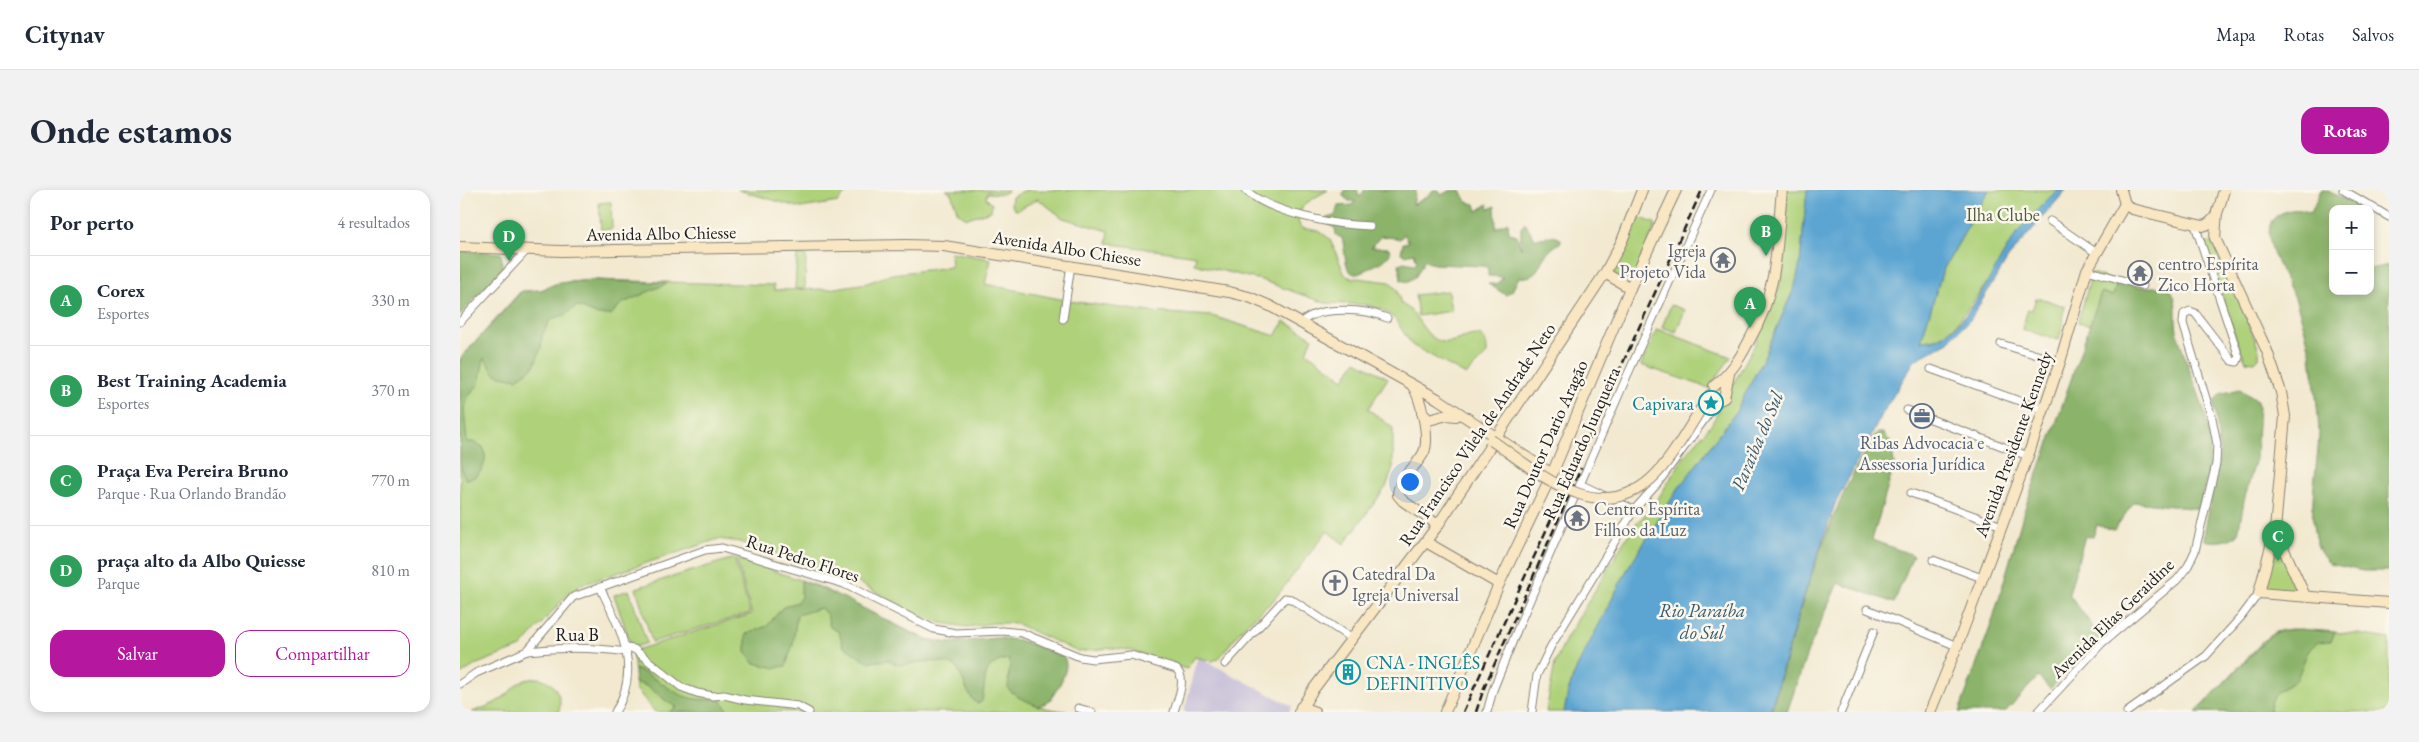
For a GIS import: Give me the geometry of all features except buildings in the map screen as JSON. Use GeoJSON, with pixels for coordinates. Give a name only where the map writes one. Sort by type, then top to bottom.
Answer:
{"type":"FeatureCollection","features":[{"type":"Feature","properties":{"kind":"street"},"geometry":{"type":"LineString","coordinates":[[1245,190],[1265,202],[1307,217],[1348,225],[1370,226]]}},
{"type":"Feature","properties":{"kind":"street","name":"Rua Francisco Vilela de Andrade Neto"},"geometry":{"type":"LineString","coordinates":[[1300,710],[1438,525],[1605,273],[1622,241],[1642,190]]}},
{"type":"Feature","properties":{"kind":"street","name":"Rua Doutor Dario Aragão"},"geometry":{"type":"LineString","coordinates":[[1445,712],[1499,584],[1552,474],[1630,288],[1676,190]]}},
{"type":"Feature","properties":{"kind":"street","name":"Rua Eduardo Junqueira"},"geometry":{"type":"LineString","coordinates":[[1487,712],[1509,649],[1580,484],[1712,190]]}},
{"type":"Feature","properties":{"kind":"street"},"geometry":{"type":"LineString","coordinates":[[1422,412],[1426,399],[1438,399],[1456,416],[1567,490],[1582,496],[1600,499],[1628,494],[1651,479],[1729,374],[1757,327],[1769,299],[1777,256],[1782,190]]}},
{"type":"Feature","properties":{"kind":"street"},"geometry":{"type":"LineString","coordinates":[[2121,190],[2125,204],[2132,209],[2196,226],[2208,234],[2220,248]]}},
{"type":"Feature","properties":{"kind":"street"},"geometry":{"type":"LineString","coordinates":[[2196,226],[2209,224],[2217,211],[2224,190]]}},
{"type":"Feature","properties":{"kind":"street"},"geometry":{"type":"LineString","coordinates":[[2343,190],[2389,216]]}},
{"type":"Feature","properties":{"kind":"street","name":"Avenida Presidente Kennedy"},"geometry":{"type":"LineString","coordinates":[[1930,712],[1957,646],[2028,456],[2060,362],[2087,270],[2095,252],[2125,204]]}},
{"type":"Feature","properties":{"kind":"street"},"geometry":{"type":"LineString","coordinates":[[2127,712],[2206,656],[2241,617],[2259,593],[2275,530],[2286,430],[2284,402],[2267,351],[2215,235],[2217,211]]}},
{"type":"Feature","properties":{"kind":"street"},"geometry":{"type":"LineString","coordinates":[[2050,221],[2095,252]]}},
{"type":"Feature","properties":{"kind":"street","name":"Avenida Elias Geraidine"},"geometry":{"type":"LineString","coordinates":[[2038,712],[2102,643],[2177,580],[2188,566],[2198,544],[2216,464],[2217,444],[2212,418],[2183,324],[2183,315],[2188,311],[2195,314],[2228,358],[2237,362],[2239,354],[2196,226]]}},
{"type":"Feature","properties":{"kind":"street","name":"Avenida Albo Chiesse"},"geometry":{"type":"LineString","coordinates":[[460,247],[527,250],[916,245],[974,250],[1229,292],[1249,297],[1302,322],[1438,399],[1552,474]]}},
{"type":"Feature","properties":{"kind":"street"},"geometry":{"type":"LineString","coordinates":[[460,322],[527,250]]}},
{"type":"Feature","properties":{"kind":"street"},"geometry":{"type":"LineString","coordinates":[[1063,319],[1072,265]]}},
{"type":"Feature","properties":{"kind":"street"},"geometry":{"type":"LineString","coordinates":[[2087,270],[2143,286]]}},
{"type":"Feature","properties":{"kind":"street"},"geometry":{"type":"LineString","coordinates":[[1605,273],[1630,288]]}},
{"type":"Feature","properties":{"kind":"street"},"geometry":{"type":"LineString","coordinates":[[1302,322],[1312,315],[1353,310],[1375,312],[1387,318]]}},
{"type":"Feature","properties":{"kind":"street"},"geometry":{"type":"LineString","coordinates":[[2001,344],[2060,362]]}},
{"type":"Feature","properties":{"kind":"street"},"geometry":{"type":"LineString","coordinates":[[1931,368],[2044,410]]}},
{"type":"Feature","properties":{"kind":"street"},"geometry":{"type":"LineString","coordinates":[[1712,396],[1724,398],[1729,374]]}},
{"type":"Feature","properties":{"kind":"street"},"geometry":{"type":"LineString","coordinates":[[1411,384],[1418,396],[1422,412],[1425,435],[1424,451],[1400,485],[1398,496],[1402,501],[1438,525]]}},
{"type":"Feature","properties":{"kind":"street"},"geometry":{"type":"LineString","coordinates":[[1532,712],[1537,675],[1551,646],[1634,510],[1658,483],[1712,396],[1723,386],[1726,394]]}},
{"type":"Feature","properties":{"kind":"street"},"geometry":{"type":"LineString","coordinates":[[1907,410],[2028,456]]}},
{"type":"Feature","properties":{"kind":"street"},"geometry":{"type":"LineString","coordinates":[[1422,412],[1429,420],[1447,415],[1456,416]]}},
{"type":"Feature","properties":{"kind":"street"},"geometry":{"type":"LineString","coordinates":[[1580,484],[1634,510]]}},
{"type":"Feature","properties":{"kind":"street"},"geometry":{"type":"LineString","coordinates":[[1911,493],[2002,526]]}},
{"type":"Feature","properties":{"kind":"street"},"geometry":{"type":"LineString","coordinates":[[2275,530],[2305,596]]}},
{"type":"Feature","properties":{"kind":"street"},"geometry":{"type":"LineString","coordinates":[[1426,542],[1499,584]]}},
{"type":"Feature","properties":{"kind":"street","name":"Rua Pedro Flores"},"geometry":{"type":"LineString","coordinates":[[460,684],[476,672],[527,652],[570,600],[600,587],[705,550],[727,548],[844,584],[934,629],[968,633],[1012,631],[1022,633],[1080,657],[1093,659],[1131,656],[1176,669],[1181,674],[1182,682],[1174,712]]}},
{"type":"Feature","properties":{"kind":"street"},"geometry":{"type":"LineString","coordinates":[[1933,560],[1982,578]]}},
{"type":"Feature","properties":{"kind":"street"},"geometry":{"type":"LineString","coordinates":[[600,587],[622,633],[626,650],[626,682],[620,704],[615,712]]}},
{"type":"Feature","properties":{"kind":"street"},"geometry":{"type":"LineString","coordinates":[[2259,593],[2389,603]]}},
{"type":"Feature","properties":{"kind":"street"},"geometry":{"type":"LineString","coordinates":[[1225,664],[1285,598],[1293,600],[1352,639]]}},
{"type":"Feature","properties":{"kind":"street"},"geometry":{"type":"LineString","coordinates":[[1867,609],[1957,646]]}},
{"type":"Feature","properties":{"kind":"street"},"geometry":{"type":"LineString","coordinates":[[1841,712],[1874,631]]}},
{"type":"Feature","properties":{"kind":"street","name":"Rua B"},"geometry":{"type":"LineString","coordinates":[[527,652],[563,647],[626,650]]}},
{"type":"Feature","properties":{"kind":"street"},"geometry":{"type":"LineString","coordinates":[[626,650],[634,649],[682,687],[697,693],[798,706],[809,712]]}},
{"type":"Feature","properties":{"kind":"street"},"geometry":{"type":"LineString","coordinates":[[1078,708],[1092,712]]}},
{"type":"Feature","properties":{"kind":"street"},"geometry":{"type":"LineString","coordinates":[[1300,710],[1315,712]]}},
{"type":"Feature","properties":{"kind":"shaded area"},"geometry":{"type":"Polygon","coordinates":[[[1198,657],[1292,706],[1289,712],[1184,712],[1198,657]]]}},
{"type":"Feature","properties":{"kind":"green space"},"geometry":{"type":"Polygon","coordinates":[[[738,190],[848,190],[838,202],[801,208],[738,190]]]}},
{"type":"Feature","properties":{"kind":"green space"},"geometry":{"type":"Polygon","coordinates":[[[946,190],[1009,190],[1002,194],[987,193],[986,198],[992,204],[991,211],[967,218],[958,213],[951,193],[946,190]]]}},
{"type":"Feature","properties":{"kind":"green space"},"geometry":{"type":"Polygon","coordinates":[[[1025,190],[1328,190],[1311,200],[1301,209],[1298,221],[1301,228],[1319,231],[1330,239],[1344,273],[1348,277],[1390,282],[1397,290],[1401,304],[1412,312],[1425,330],[1436,340],[1450,342],[1478,335],[1483,337],[1486,343],[1487,354],[1466,375],[1412,345],[1395,319],[1383,310],[1369,305],[1325,303],[1261,280],[1194,264],[1196,256],[1107,243],[1109,231],[1063,218],[1038,199],[1017,210],[1014,209],[1011,204],[1012,197],[1025,190]]]}},
{"type":"Feature","properties":{"kind":"green space"},"geometry":{"type":"Polygon","coordinates":[[[1344,190],[1358,190],[1358,197],[1363,194],[1364,190],[1416,190],[1413,205],[1429,195],[1433,190],[1439,190],[1441,195],[1449,191],[1461,190],[1467,202],[1475,204],[1477,211],[1488,204],[1489,209],[1495,206],[1496,228],[1508,222],[1509,233],[1517,235],[1521,249],[1521,228],[1525,223],[1535,239],[1553,236],[1561,239],[1561,242],[1547,254],[1536,272],[1530,276],[1519,277],[1512,291],[1506,295],[1488,284],[1497,284],[1503,277],[1488,276],[1488,268],[1484,266],[1434,264],[1424,261],[1416,276],[1407,282],[1401,280],[1399,264],[1404,262],[1414,264],[1417,261],[1414,253],[1405,255],[1401,253],[1403,243],[1409,242],[1404,234],[1400,239],[1381,236],[1371,247],[1389,248],[1390,254],[1372,267],[1354,274],[1347,266],[1342,238],[1336,235],[1335,228],[1329,225],[1327,218],[1335,216],[1338,206],[1352,205],[1355,201],[1349,201],[1343,196],[1344,190]]]}},
{"type":"Feature","properties":{"kind":"green space"},"geometry":{"type":"Polygon","coordinates":[[[1787,190],[1807,190],[1800,264],[1795,286],[1765,355],[1736,412],[1678,489],[1628,568],[1572,679],[1564,712],[1546,712],[1555,663],[1567,637],[1631,530],[1656,502],[1685,455],[1711,425],[1755,344],[1774,303],[1782,275],[1787,190]]]}},
{"type":"Feature","properties":{"kind":"green space","name":"Ilha Clube"},"geometry":{"type":"Polygon","coordinates":[[[1989,190],[2057,190],[1954,327],[1936,339],[1921,341],[1943,270],[1989,190]]]}},
{"type":"Feature","properties":{"kind":"green space"},"geometry":{"type":"Polygon","coordinates":[[[2321,190],[2326,190],[2355,205],[2329,205],[2329,295],[2374,295],[2374,268],[2389,265],[2389,571],[2363,571],[2330,564],[2321,553],[2315,538],[2313,502],[2319,432],[2311,356],[2296,301],[2274,255],[2269,230],[2273,220],[2286,211],[2296,210],[2311,213],[2321,190]]]}},
{"type":"Feature","properties":{"kind":"green space"},"geometry":{"type":"Polygon","coordinates":[[[611,202],[612,229],[601,230],[599,203],[611,202]]]}},
{"type":"Feature","properties":{"kind":"green space"},"geometry":{"type":"Polygon","coordinates":[[[1636,216],[1656,224],[1631,284],[1607,273],[1636,216]]]}},
{"type":"Feature","properties":{"kind":"green space"},"geometry":{"type":"Polygon","coordinates":[[[2212,242],[2222,256],[2259,350],[2259,358],[2255,362],[2246,361],[2239,346],[2205,246],[2207,243],[2212,242]]]}},
{"type":"Feature","properties":{"kind":"green space"},"geometry":{"type":"Polygon","coordinates":[[[460,251],[501,253],[503,268],[460,315],[460,251]]]}},
{"type":"Feature","properties":{"kind":"green space"},"geometry":{"type":"Polygon","coordinates":[[[950,252],[991,259],[985,284],[1070,301],[1151,312],[1212,316],[1276,336],[1284,321],[1313,338],[1306,352],[1344,379],[1356,361],[1388,378],[1368,409],[1393,428],[1393,468],[1386,487],[1344,544],[1327,531],[1273,601],[1246,624],[1220,657],[1213,661],[1195,657],[1186,669],[1129,650],[1111,648],[1078,652],[1015,623],[994,623],[967,627],[941,623],[917,615],[841,573],[798,562],[740,542],[718,539],[581,585],[567,595],[521,647],[477,664],[460,675],[460,359],[520,292],[541,290],[558,283],[593,280],[774,285],[774,290],[829,289],[867,283],[892,274],[951,267],[950,252]]]}},
{"type":"Feature","properties":{"kind":"green space"},"geometry":{"type":"Polygon","coordinates":[[[797,255],[806,255],[805,289],[795,289],[797,255]]]}},
{"type":"Feature","properties":{"kind":"green space"},"geometry":{"type":"Polygon","coordinates":[[[2092,273],[2117,282],[2113,296],[2101,292],[2090,326],[2078,322],[2092,273]]]}},
{"type":"Feature","properties":{"kind":"green space"},"geometry":{"type":"Polygon","coordinates":[[[593,280],[668,283],[621,304],[611,315],[598,315],[577,306],[565,315],[551,319],[542,335],[541,348],[534,366],[516,379],[495,374],[484,358],[479,384],[468,397],[464,409],[467,442],[473,442],[483,447],[485,458],[479,473],[465,479],[460,465],[460,359],[522,291],[541,290],[558,283],[593,280]]]}},
{"type":"Feature","properties":{"kind":"green space"},"geometry":{"type":"Polygon","coordinates":[[[2117,282],[2142,287],[2168,287],[2174,296],[2177,331],[2201,401],[2210,444],[2207,477],[2200,509],[2134,502],[2114,530],[2097,525],[2093,537],[2085,536],[2069,594],[2101,638],[2050,689],[2038,677],[2005,712],[1959,712],[1992,622],[2026,505],[2101,292],[2113,296],[2117,282]]]}},
{"type":"Feature","properties":{"kind":"green space"},"geometry":{"type":"Polygon","coordinates":[[[1448,291],[1451,311],[1418,316],[1415,295],[1448,291]]]}},
{"type":"Feature","properties":{"kind":"green space"},"geometry":{"type":"Polygon","coordinates":[[[2039,298],[2065,306],[2059,340],[2022,329],[2028,309],[2032,310],[2036,299],[2039,298]]]}},
{"type":"Feature","properties":{"kind":"green space"},"geometry":{"type":"Polygon","coordinates":[[[1671,305],[1685,310],[1676,332],[1662,327],[1671,305]]]}},
{"type":"Feature","properties":{"kind":"green space"},"geometry":{"type":"Polygon","coordinates":[[[1657,329],[1731,357],[1709,388],[1641,365],[1657,329]]]}},
{"type":"Feature","properties":{"kind":"green space"},"geometry":{"type":"Polygon","coordinates":[[[2240,389],[2256,400],[2259,407],[2256,458],[2244,501],[2238,534],[2227,540],[2209,541],[2205,540],[2204,535],[2220,454],[2214,402],[2220,394],[2240,389]]]}},
{"type":"Feature","properties":{"kind":"green space"},"geometry":{"type":"Polygon","coordinates":[[[1877,433],[1883,433],[1892,444],[1894,466],[1872,540],[1913,555],[1894,603],[1838,583],[1808,651],[1787,712],[1771,712],[1799,614],[1833,517],[1871,440],[1877,433]]]}},
{"type":"Feature","properties":{"kind":"green space"},"geometry":{"type":"Polygon","coordinates":[[[2275,530],[2305,596],[2259,593],[2275,530]]]}},
{"type":"Feature","properties":{"kind":"green space"},"geometry":{"type":"Polygon","coordinates":[[[734,558],[750,613],[652,642],[636,588],[734,558]]]}},
{"type":"Feature","properties":{"kind":"green space"},"geometry":{"type":"Polygon","coordinates":[[[736,558],[818,586],[925,639],[949,643],[1002,638],[1028,643],[1012,654],[1008,680],[1022,695],[1034,704],[1049,709],[1070,712],[655,712],[636,689],[633,651],[752,614],[736,558]]]}},
{"type":"Feature","properties":{"kind":"green space"},"geometry":{"type":"Polygon","coordinates":[[[801,580],[844,598],[925,639],[949,643],[995,638],[1019,640],[1064,657],[1066,668],[1050,700],[1038,706],[1018,697],[1008,689],[1010,659],[1001,661],[994,664],[987,672],[982,701],[978,704],[970,696],[959,672],[953,665],[942,662],[917,662],[898,665],[889,660],[870,662],[865,660],[843,646],[839,632],[830,627],[827,615],[821,608],[797,615],[793,643],[786,666],[775,668],[754,663],[746,652],[746,634],[767,626],[783,607],[797,602],[801,597],[801,580]]]}},
{"type":"Feature","properties":{"kind":"green space"},"geometry":{"type":"Polygon","coordinates":[[[629,590],[647,643],[632,648],[614,595],[629,590]]]}},
{"type":"Feature","properties":{"kind":"green space"},"geometry":{"type":"Polygon","coordinates":[[[2291,629],[2358,634],[2389,639],[2389,712],[2196,712],[2265,639],[2275,632],[2291,629]]]}},
{"type":"Feature","properties":{"kind":"green space"},"geometry":{"type":"Polygon","coordinates":[[[2300,629],[2335,632],[2331,641],[2315,644],[2307,655],[2296,679],[2275,696],[2269,712],[2196,712],[2272,634],[2283,630],[2300,629]]]}},
{"type":"Feature","properties":{"kind":"green space"},"geometry":{"type":"Polygon","coordinates":[[[635,669],[649,675],[683,696],[694,699],[721,700],[729,712],[669,712],[677,707],[666,701],[652,689],[635,683],[635,669]]]}},
{"type":"Feature","properties":{"kind":"green space"},"geometry":{"type":"Polygon","coordinates":[[[538,678],[544,679],[553,685],[560,700],[559,712],[472,712],[498,701],[520,682],[538,678]]]}},
{"type":"Feature","properties":{"kind":"water","name":"Rio Paraíba do Sul"},"geometry":{"type":"Polygon","coordinates":[[[1807,190],[1989,190],[1943,270],[1921,341],[1936,339],[1950,331],[1964,317],[1976,301],[2015,236],[2057,190],[2066,190],[2008,258],[1970,320],[1948,342],[1915,360],[1885,409],[1835,504],[1801,604],[1770,712],[1564,712],[1568,692],[1577,667],[1628,568],[1678,489],[1736,412],[1764,357],[1795,286],[1800,264],[1807,190]]]}},
{"type":"Feature","properties":{"kind":"railway"},"geometry":{"type":"LineString","coordinates":[[1463,712],[1702,190]]}},
{"type":"Feature","properties":{"kind":"railway"},"geometry":{"type":"LineString","coordinates":[[1476,712],[1484,688],[1581,468]]}},
{"type":"Feature","properties":{"kind":"place","name":"Best Training Academia"},"geometry":{"type":"Point","coordinates":[1766,256]}},
{"type":"Feature","properties":{"kind":"place","name":"Igreja Projeto Vida"},"geometry":{"type":"Point","coordinates":[1723,260]}},
{"type":"Feature","properties":{"kind":"place","name":"praça alto da Albo Quiesse"},"geometry":{"type":"Point","coordinates":[509,261]}},
{"type":"Feature","properties":{"kind":"place","name":"centro Espírita Zico Horta"},"geometry":{"type":"Point","coordinates":[2140,273]}},
{"type":"Feature","properties":{"kind":"place","name":"Corex"},"geometry":{"type":"Point","coordinates":[1750,328]}},
{"type":"Feature","properties":{"kind":"place","name":"Capivara"},"geometry":{"type":"Point","coordinates":[1711,403]}},
{"type":"Feature","properties":{"kind":"place","name":"Ribas Advocacia e Assessoria Jurídica"},"geometry":{"type":"Point","coordinates":[1922,416]}},
{"type":"Feature","properties":{"kind":"place","name":"Centro Espírita Filhos da Luz"},"geometry":{"type":"Point","coordinates":[1577,518]}},
{"type":"Feature","properties":{"kind":"place","name":"Praça Eva Pereira Bruno"},"geometry":{"type":"Point","coordinates":[2278,561]}},
{"type":"Feature","properties":{"kind":"place","name":"Catedral Da Igreja Universal"},"geometry":{"type":"Point","coordinates":[1335,583]}},
{"type":"Feature","properties":{"kind":"place","name":"CNA - INGLÊS DEFINITIVO"},"geometry":{"type":"Point","coordinates":[1348,672]}},
{"type":"Feature","properties":{"kind":"water label","name":"Paraiba do Sul"},"geometry":{"type":"Point","coordinates":[1757,441]}}]}
